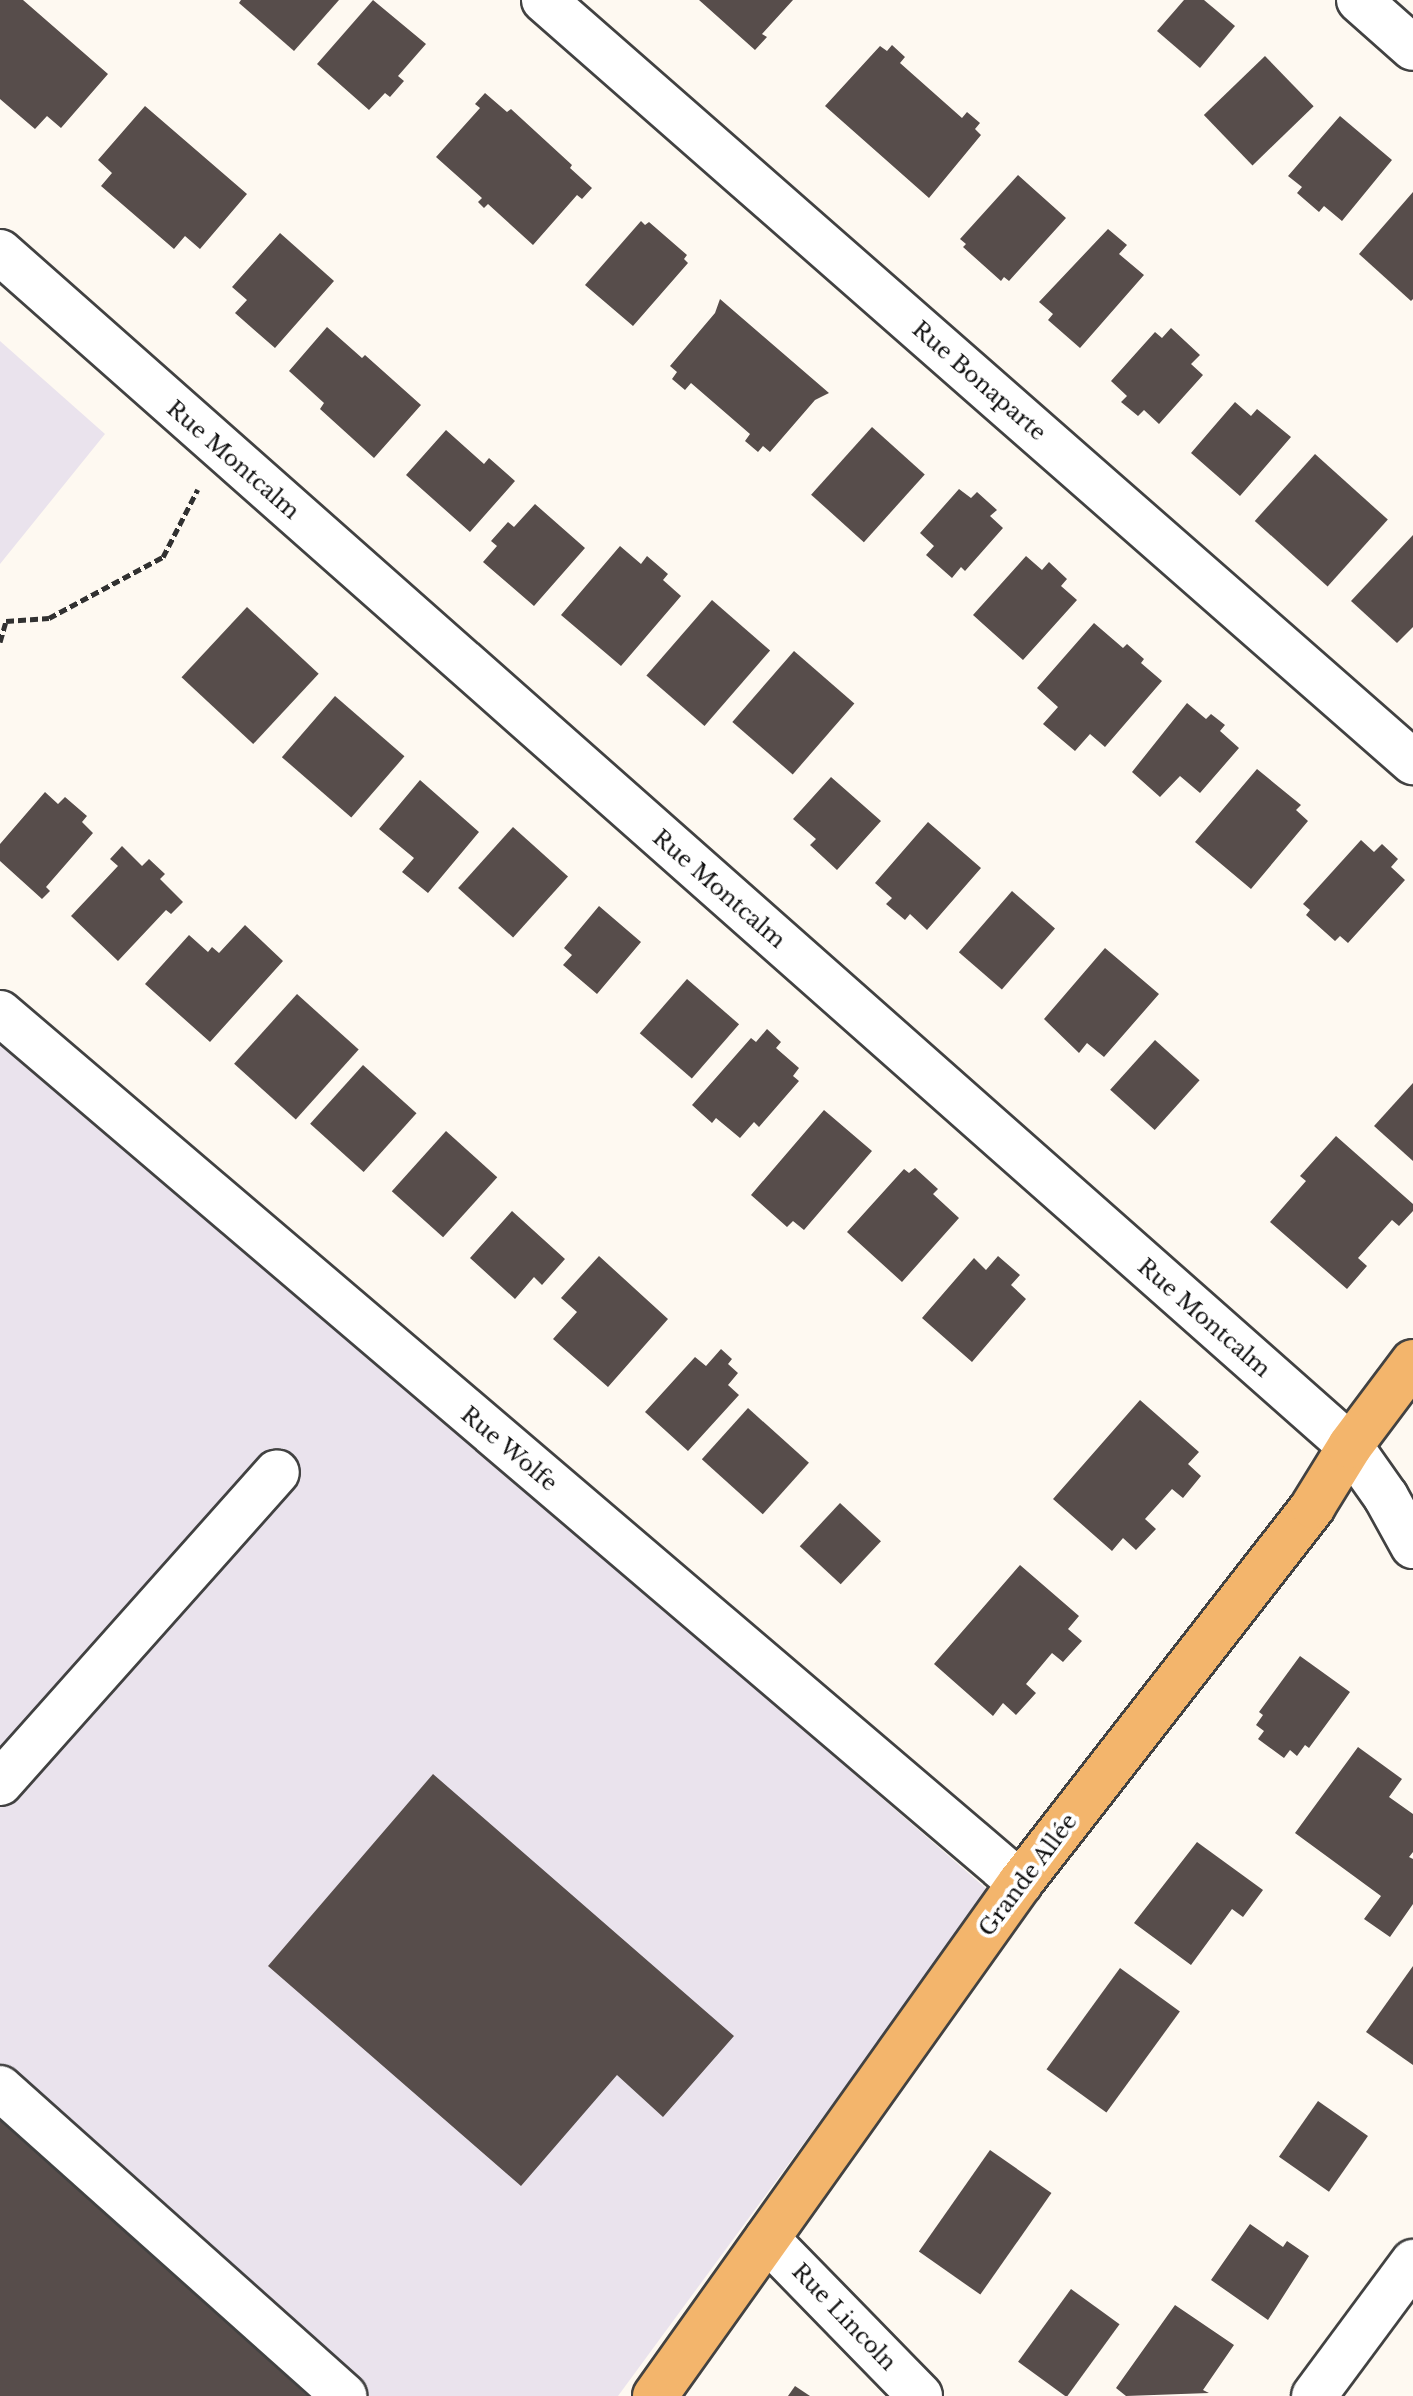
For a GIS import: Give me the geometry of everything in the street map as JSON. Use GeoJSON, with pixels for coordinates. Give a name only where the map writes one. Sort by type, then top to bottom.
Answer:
{"type":"FeatureCollection","features":[{"type":"Feature","properties":{"kind":"main road","name":"Grande Allée"},"geometry":{"type":"LineString","coordinates":[[655,2396],[1020,1883],[1313,1506],[1350,1446],[1413,1362]]}},
{"type":"Feature","properties":{"kind":"street","name":"Rue Bonaparte"},"geometry":{"type":"LineString","coordinates":[[544,0],[1413,762]]}},
{"type":"Feature","properties":{"kind":"street"},"geometry":{"type":"LineString","coordinates":[[1359,0],[1413,48]]}},
{"type":"Feature","properties":{"kind":"street","name":"Rue Montcalm"},"geometry":{"type":"LineString","coordinates":[[0,252],[1350,1446],[1386,1497],[1413,1546]]}},
{"type":"Feature","properties":{"kind":"street","name":"Rue Wolfe"},"geometry":{"type":"LineString","coordinates":[[0,1013],[1020,1883]]}},
{"type":"Feature","properties":{"kind":"street"},"geometry":{"type":"LineString","coordinates":[[0,1783],[277,1472]]}},
{"type":"Feature","properties":{"kind":"street"},"geometry":{"type":"LineString","coordinates":[[0,2088],[344,2396]]}},
{"type":"Feature","properties":{"kind":"street","name":"Rue Lincoln"},"geometry":{"type":"LineString","coordinates":[[767,2239],[920,2396]]}},
{"type":"Feature","properties":{"kind":"street"},"geometry":{"type":"LineString","coordinates":[[1314,2396],[1413,2262]]}},
{"type":"Feature","properties":{"kind":"path"},"geometry":{"type":"LineString","coordinates":[[0,642],[6,621],[49,618],[163,557],[199,488]]}},
{"type":"Feature","properties":{"kind":"shaded area"},"geometry":{"type":"Polygon","coordinates":[[[0,341],[105,434],[0,564],[0,341]]]}},
{"type":"Feature","properties":{"kind":"shaded area"},"geometry":{"type":"Polygon","coordinates":[[[0,1033],[989,1891],[618,2396],[0,2396],[0,1033]]]}},
{"type":"Feature","properties":{"kind":"building"},"geometry":{"type":"Polygon","coordinates":[[[0,0],[23,0],[108,74],[61,128],[47,116],[35,129],[0,99],[0,0]]]}},
{"type":"Feature","properties":{"kind":"building"},"geometry":{"type":"Polygon","coordinates":[[[241,0],[339,0],[294,51],[239,3],[241,0]]]}},
{"type":"Feature","properties":{"kind":"building"},"geometry":{"type":"Polygon","coordinates":[[[373,0],[426,44],[398,76],[404,81],[390,97],[385,93],[369,110],[317,64],[373,0]]]}},
{"type":"Feature","properties":{"kind":"building"},"geometry":{"type":"Polygon","coordinates":[[[699,0],[793,0],[762,34],[767,37],[755,50],[699,0]]]}},
{"type":"Feature","properties":{"kind":"building"},"geometry":{"type":"Polygon","coordinates":[[[1184,0],[1204,0],[1235,26],[1200,68],[1157,31],[1184,0]]]}},
{"type":"Feature","properties":{"kind":"building"},"geometry":{"type":"Polygon","coordinates":[[[892,45],[905,57],[900,63],[962,118],[967,112],[980,123],[975,129],[981,135],[929,198],[825,106],[880,46],[887,51],[892,45]]]}},
{"type":"Feature","properties":{"kind":"building"},"geometry":{"type":"Polygon","coordinates":[[[1265,56],[1314,106],[1252,165],[1204,115],[1265,56]]]}},
{"type":"Feature","properties":{"kind":"building"},"geometry":{"type":"Polygon","coordinates":[[[485,93],[507,112],[511,109],[572,165],[570,168],[592,188],[582,199],[577,195],[533,245],[488,204],[484,208],[478,202],[482,198],[436,157],[480,108],[475,104],[485,93]]]}},
{"type":"Feature","properties":{"kind":"building"},"geometry":{"type":"Polygon","coordinates":[[[145,106],[247,194],[200,249],[185,236],[174,249],[101,186],[112,173],[98,160],[145,106]]]}},
{"type":"Feature","properties":{"kind":"building"},"geometry":{"type":"Polygon","coordinates":[[[1340,116],[1392,160],[1342,221],[1324,206],[1319,212],[1297,193],[1302,187],[1288,176],[1340,116]]]}},
{"type":"Feature","properties":{"kind":"building"},"geometry":{"type":"Polygon","coordinates":[[[1018,175],[1066,218],[1009,281],[1004,277],[1001,281],[963,247],[966,244],[960,239],[1018,175]]]}},
{"type":"Feature","properties":{"kind":"building"},"geometry":{"type":"Polygon","coordinates":[[[1413,192],[1413,299],[1411,301],[1359,254],[1413,192]]]}},
{"type":"Feature","properties":{"kind":"building"},"geometry":{"type":"Polygon","coordinates":[[[641,221],[645,225],[649,222],[687,255],[684,259],[688,263],[633,326],[585,285],[641,221]]]}},
{"type":"Feature","properties":{"kind":"building"},"geometry":{"type":"Polygon","coordinates":[[[1108,229],[1127,245],[1119,254],[1144,275],[1080,348],[1048,320],[1053,314],[1039,302],[1108,229]]]}},
{"type":"Feature","properties":{"kind":"building"},"geometry":{"type":"Polygon","coordinates":[[[280,233],[334,281],[275,348],[235,313],[247,300],[232,287],[280,233]]]}},
{"type":"Feature","properties":{"kind":"building"},"geometry":{"type":"Polygon","coordinates":[[[720,299],[829,393],[815,400],[770,452],[763,446],[758,452],[745,441],[750,434],[691,383],[685,390],[672,379],[677,372],[670,366],[715,313],[720,299]]]}},
{"type":"Feature","properties":{"kind":"building"},"geometry":{"type":"Polygon","coordinates":[[[327,327],[362,358],[365,355],[421,405],[374,458],[320,409],[324,403],[289,371],[327,327]]]}},
{"type":"Feature","properties":{"kind":"building"},"geometry":{"type":"Polygon","coordinates":[[[1171,328],[1200,355],[1191,364],[1203,375],[1159,424],[1144,410],[1138,416],[1121,402],[1127,396],[1111,381],[1155,332],[1162,338],[1171,328]]]}},
{"type":"Feature","properties":{"kind":"building"},"geometry":{"type":"Polygon","coordinates":[[[1235,402],[1251,416],[1257,409],[1291,437],[1240,496],[1191,453],[1235,402]]]}},
{"type":"Feature","properties":{"kind":"building"},"geometry":{"type":"Polygon","coordinates":[[[872,427],[925,475],[864,542],[811,495],[872,427]]]}},
{"type":"Feature","properties":{"kind":"building"},"geometry":{"type":"Polygon","coordinates":[[[446,430],[484,464],[489,458],[515,481],[470,532],[406,475],[446,430]]]}},
{"type":"Feature","properties":{"kind":"building"},"geometry":{"type":"Polygon","coordinates":[[[1315,454],[1388,520],[1328,586],[1255,521],[1315,454]]]}},
{"type":"Feature","properties":{"kind":"building"},"geometry":{"type":"Polygon","coordinates":[[[959,489],[971,498],[977,492],[997,510],[990,516],[1003,528],[965,571],[961,567],[952,578],[926,555],[934,546],[920,533],[959,489]]]}},
{"type":"Feature","properties":{"kind":"building"},"geometry":{"type":"Polygon","coordinates":[[[535,504],[585,548],[534,606],[483,562],[497,546],[491,541],[508,522],[514,527],[535,504]]]}},
{"type":"Feature","properties":{"kind":"building"},"geometry":{"type":"Polygon","coordinates":[[[1413,535],[1413,627],[1397,643],[1351,601],[1413,535]]]}},
{"type":"Feature","properties":{"kind":"building"},"geometry":{"type":"Polygon","coordinates":[[[620,546],[641,564],[647,556],[668,574],[663,580],[681,596],[621,666],[561,615],[620,546]]]}},
{"type":"Feature","properties":{"kind":"building"},"geometry":{"type":"Polygon","coordinates":[[[1026,556],[1042,570],[1049,562],[1067,579],[1061,586],[1077,600],[1023,660],[973,615],[1026,556]]]}},
{"type":"Feature","properties":{"kind":"building"},"geometry":{"type":"Polygon","coordinates":[[[712,600],[770,651],[705,726],[646,675],[712,600]]]}},
{"type":"Feature","properties":{"kind":"building"},"geometry":{"type":"Polygon","coordinates":[[[247,607],[319,674],[253,744],[182,677],[247,607]]]}},
{"type":"Feature","properties":{"kind":"building"},"geometry":{"type":"Polygon","coordinates":[[[1094,623],[1123,648],[1127,644],[1144,659],[1141,663],[1162,681],[1105,747],[1090,734],[1075,751],[1043,724],[1058,707],[1037,688],[1094,623]]]}},
{"type":"Feature","properties":{"kind":"building"},"geometry":{"type":"Polygon","coordinates":[[[794,651],[854,703],[793,774],[732,722],[794,651]]]}},
{"type":"Feature","properties":{"kind":"building"},"geometry":{"type":"Polygon","coordinates":[[[335,696],[404,756],[351,817],[282,757],[335,696]]]}},
{"type":"Feature","properties":{"kind":"building"},"geometry":{"type":"Polygon","coordinates":[[[1187,703],[1206,719],[1211,714],[1225,725],[1220,731],[1239,748],[1200,793],[1180,776],[1160,797],[1132,772],[1187,703]]]}},
{"type":"Feature","properties":{"kind":"building"},"geometry":{"type":"Polygon","coordinates":[[[1257,769],[1301,805],[1296,810],[1308,821],[1251,889],[1195,842],[1257,769]]]}},
{"type":"Feature","properties":{"kind":"building"},"geometry":{"type":"Polygon","coordinates":[[[831,777],[881,821],[837,870],[810,845],[816,839],[793,819],[831,777]]]}},
{"type":"Feature","properties":{"kind":"building"},"geometry":{"type":"Polygon","coordinates":[[[420,780],[479,832],[428,893],[402,872],[414,858],[379,829],[420,780]]]}},
{"type":"Feature","properties":{"kind":"building"},"geometry":{"type":"Polygon","coordinates":[[[45,792],[58,804],[65,797],[87,816],[82,822],[93,833],[46,887],[50,891],[42,899],[0,861],[0,844],[45,792]]]}},
{"type":"Feature","properties":{"kind":"building"},"geometry":{"type":"Polygon","coordinates":[[[928,822],[981,868],[927,930],[910,914],[905,920],[886,904],[892,898],[875,883],[928,822]]]}},
{"type":"Feature","properties":{"kind":"building"},"geometry":{"type":"Polygon","coordinates":[[[513,827],[568,877],[513,937],[458,888],[513,827]]]}},
{"type":"Feature","properties":{"kind":"building"},"geometry":{"type":"Polygon","coordinates":[[[1361,840],[1374,852],[1382,844],[1398,859],[1391,867],[1405,880],[1348,943],[1340,936],[1335,941],[1306,915],[1310,910],[1303,904],[1361,840]]]}},
{"type":"Feature","properties":{"kind":"building"},"geometry":{"type":"Polygon","coordinates":[[[122,846],[142,866],[149,859],[165,874],[160,879],[183,902],[171,914],[166,910],[118,961],[71,916],[118,866],[110,859],[122,846]]]}},
{"type":"Feature","properties":{"kind":"building"},"geometry":{"type":"Polygon","coordinates":[[[1012,891],[1055,928],[1002,990],[959,952],[1012,891]]]}},
{"type":"Feature","properties":{"kind":"building"},"geometry":{"type":"Polygon","coordinates":[[[599,906],[641,942],[597,994],[563,965],[572,955],[564,948],[599,906]]]}},
{"type":"Feature","properties":{"kind":"building"},"geometry":{"type":"Polygon","coordinates":[[[245,925],[283,961],[210,1042],[145,984],[189,935],[208,952],[212,947],[219,953],[245,925]]]}},
{"type":"Feature","properties":{"kind":"building"},"geometry":{"type":"Polygon","coordinates":[[[1105,948],[1159,994],[1104,1057],[1087,1043],[1079,1053],[1044,1019],[1105,948]]]}},
{"type":"Feature","properties":{"kind":"building"},"geometry":{"type":"Polygon","coordinates":[[[687,979],[739,1024],[692,1079],[640,1033],[687,979]]]}},
{"type":"Feature","properties":{"kind":"building"},"geometry":{"type":"Polygon","coordinates":[[[297,994],[359,1050],[296,1119],[234,1064],[297,994]]]}},
{"type":"Feature","properties":{"kind":"building"},"geometry":{"type":"Polygon","coordinates":[[[767,1029],[781,1042],[776,1048],[799,1068],[793,1076],[799,1081],[759,1127],[754,1122],[740,1138],[716,1118],[712,1123],[692,1105],[751,1038],[756,1042],[767,1029]]]}},
{"type":"Feature","properties":{"kind":"building"},"geometry":{"type":"Polygon","coordinates":[[[1155,1040],[1200,1080],[1155,1130],[1110,1090],[1155,1040]]]}},
{"type":"Feature","properties":{"kind":"building"},"geometry":{"type":"Polygon","coordinates":[[[363,1065],[417,1113],[364,1172],[310,1124],[363,1065]]]}},
{"type":"Feature","properties":{"kind":"building"},"geometry":{"type":"Polygon","coordinates":[[[1413,1083],[1413,1161],[1374,1126],[1413,1083]]]}},
{"type":"Feature","properties":{"kind":"building"},"geometry":{"type":"Polygon","coordinates":[[[824,1110],[872,1151],[804,1230],[793,1221],[787,1227],[751,1195],[824,1110]]]}},
{"type":"Feature","properties":{"kind":"building"},"geometry":{"type":"Polygon","coordinates":[[[446,1131],[497,1177],[443,1237],[392,1191],[446,1131]]]}},
{"type":"Feature","properties":{"kind":"building"},"geometry":{"type":"Polygon","coordinates":[[[1336,1136],[1413,1204],[1413,1211],[1399,1226],[1392,1220],[1358,1258],[1367,1266],[1347,1289],[1270,1222],[1306,1181],[1300,1176],[1336,1136]]]}},
{"type":"Feature","properties":{"kind":"building"},"geometry":{"type":"Polygon","coordinates":[[[915,1168],[938,1189],[933,1194],[959,1218],[902,1282],[847,1232],[904,1169],[909,1173],[915,1168]]]}},
{"type":"Feature","properties":{"kind":"building"},"geometry":{"type":"Polygon","coordinates":[[[512,1211],[565,1259],[542,1285],[534,1277],[515,1299],[470,1258],[512,1211]]]}},
{"type":"Feature","properties":{"kind":"building"},"geometry":{"type":"Polygon","coordinates":[[[599,1256],[668,1319],[608,1387],[553,1339],[577,1312],[561,1298],[599,1256]]]}},
{"type":"Feature","properties":{"kind":"building"},"geometry":{"type":"Polygon","coordinates":[[[998,1256],[1020,1275],[1011,1285],[1026,1299],[972,1362],[922,1318],[974,1258],[986,1270],[998,1256]]]}},
{"type":"Feature","properties":{"kind":"building"},"geometry":{"type":"Polygon","coordinates":[[[721,1349],[732,1359],[728,1364],[738,1373],[728,1385],[739,1395],[688,1451],[645,1412],[695,1357],[706,1366],[721,1349]]]}},
{"type":"Feature","properties":{"kind":"building"},"geometry":{"type":"Polygon","coordinates":[[[1140,1400],[1199,1452],[1188,1464],[1201,1476],[1183,1498],[1172,1489],[1145,1519],[1156,1529],[1136,1550],[1123,1538],[1112,1551],[1053,1499],[1140,1400]]]}},
{"type":"Feature","properties":{"kind":"building"},"geometry":{"type":"Polygon","coordinates":[[[748,1408],[809,1463],[763,1514],[702,1459],[748,1408]]]}},
{"type":"Feature","properties":{"kind":"building"},"geometry":{"type":"Polygon","coordinates":[[[840,1503],[881,1541],[841,1584],[800,1546],[840,1503]]]}},
{"type":"Feature","properties":{"kind":"building"},"geometry":{"type":"Polygon","coordinates":[[[1020,1565],[1079,1616],[1068,1629],[1082,1641],[1063,1662],[1052,1653],[1026,1684],[1036,1693],[1016,1715],[1003,1703],[993,1716],[934,1664],[1020,1565]]]}},
{"type":"Feature","properties":{"kind":"building"},"geometry":{"type":"Polygon","coordinates":[[[1300,1656],[1350,1692],[1309,1748],[1305,1745],[1297,1756],[1290,1750],[1284,1758],[1258,1739],[1264,1731],[1256,1725],[1263,1715],[1259,1712],[1300,1656]]]}},
{"type":"Feature","properties":{"kind":"building"},"geometry":{"type":"Polygon","coordinates":[[[1358,1747],[1402,1779],[1389,1797],[1413,1814],[1413,1852],[1409,1857],[1413,1859],[1413,1904],[1390,1937],[1364,1919],[1381,1896],[1295,1833],[1358,1747]]]}},
{"type":"Feature","properties":{"kind":"building"},"geometry":{"type":"Polygon","coordinates":[[[433,1774],[734,2036],[663,2117],[617,2075],[521,2186],[268,1966],[433,1774]]]}},
{"type":"Feature","properties":{"kind":"building"},"geometry":{"type":"Polygon","coordinates":[[[1197,1842],[1263,1890],[1243,1917],[1232,1909],[1191,1965],[1134,1923],[1197,1842]]]}},
{"type":"Feature","properties":{"kind":"building"},"geometry":{"type":"Polygon","coordinates":[[[1413,1966],[1413,2065],[1366,2032],[1413,1966]]]}},
{"type":"Feature","properties":{"kind":"building"},"geometry":{"type":"Polygon","coordinates":[[[1120,1968],[1180,2011],[1106,2113],[1047,2069],[1120,1968]]]}},
{"type":"Feature","properties":{"kind":"building"},"geometry":{"type":"Polygon","coordinates":[[[1318,2101],[1368,2136],[1329,2192],[1279,2157],[1318,2101]]]}},
{"type":"Feature","properties":{"kind":"building"},"geometry":{"type":"Polygon","coordinates":[[[0,2116],[308,2396],[0,2396],[0,2116]]]}},
{"type":"Feature","properties":{"kind":"building"},"geometry":{"type":"Polygon","coordinates":[[[990,2150],[1051,2193],[980,2295],[919,2252],[990,2150]]]}},
{"type":"Feature","properties":{"kind":"building"},"geometry":{"type":"Polygon","coordinates":[[[1250,2224],[1283,2247],[1287,2241],[1309,2256],[1268,2320],[1211,2280],[1250,2224]]]}},
{"type":"Feature","properties":{"kind":"building"},"geometry":{"type":"Polygon","coordinates":[[[1071,2289],[1120,2324],[1067,2396],[1018,2362],[1071,2289]]]}},
{"type":"Feature","properties":{"kind":"building"},"geometry":{"type":"Polygon","coordinates":[[[1175,2305],[1234,2345],[1203,2390],[1209,2393],[1126,2396],[1116,2388],[1175,2305]]]}},
{"type":"Feature","properties":{"kind":"building"},"geometry":{"type":"Polygon","coordinates":[[[795,2386],[810,2396],[788,2396],[795,2386]]]}}]}
